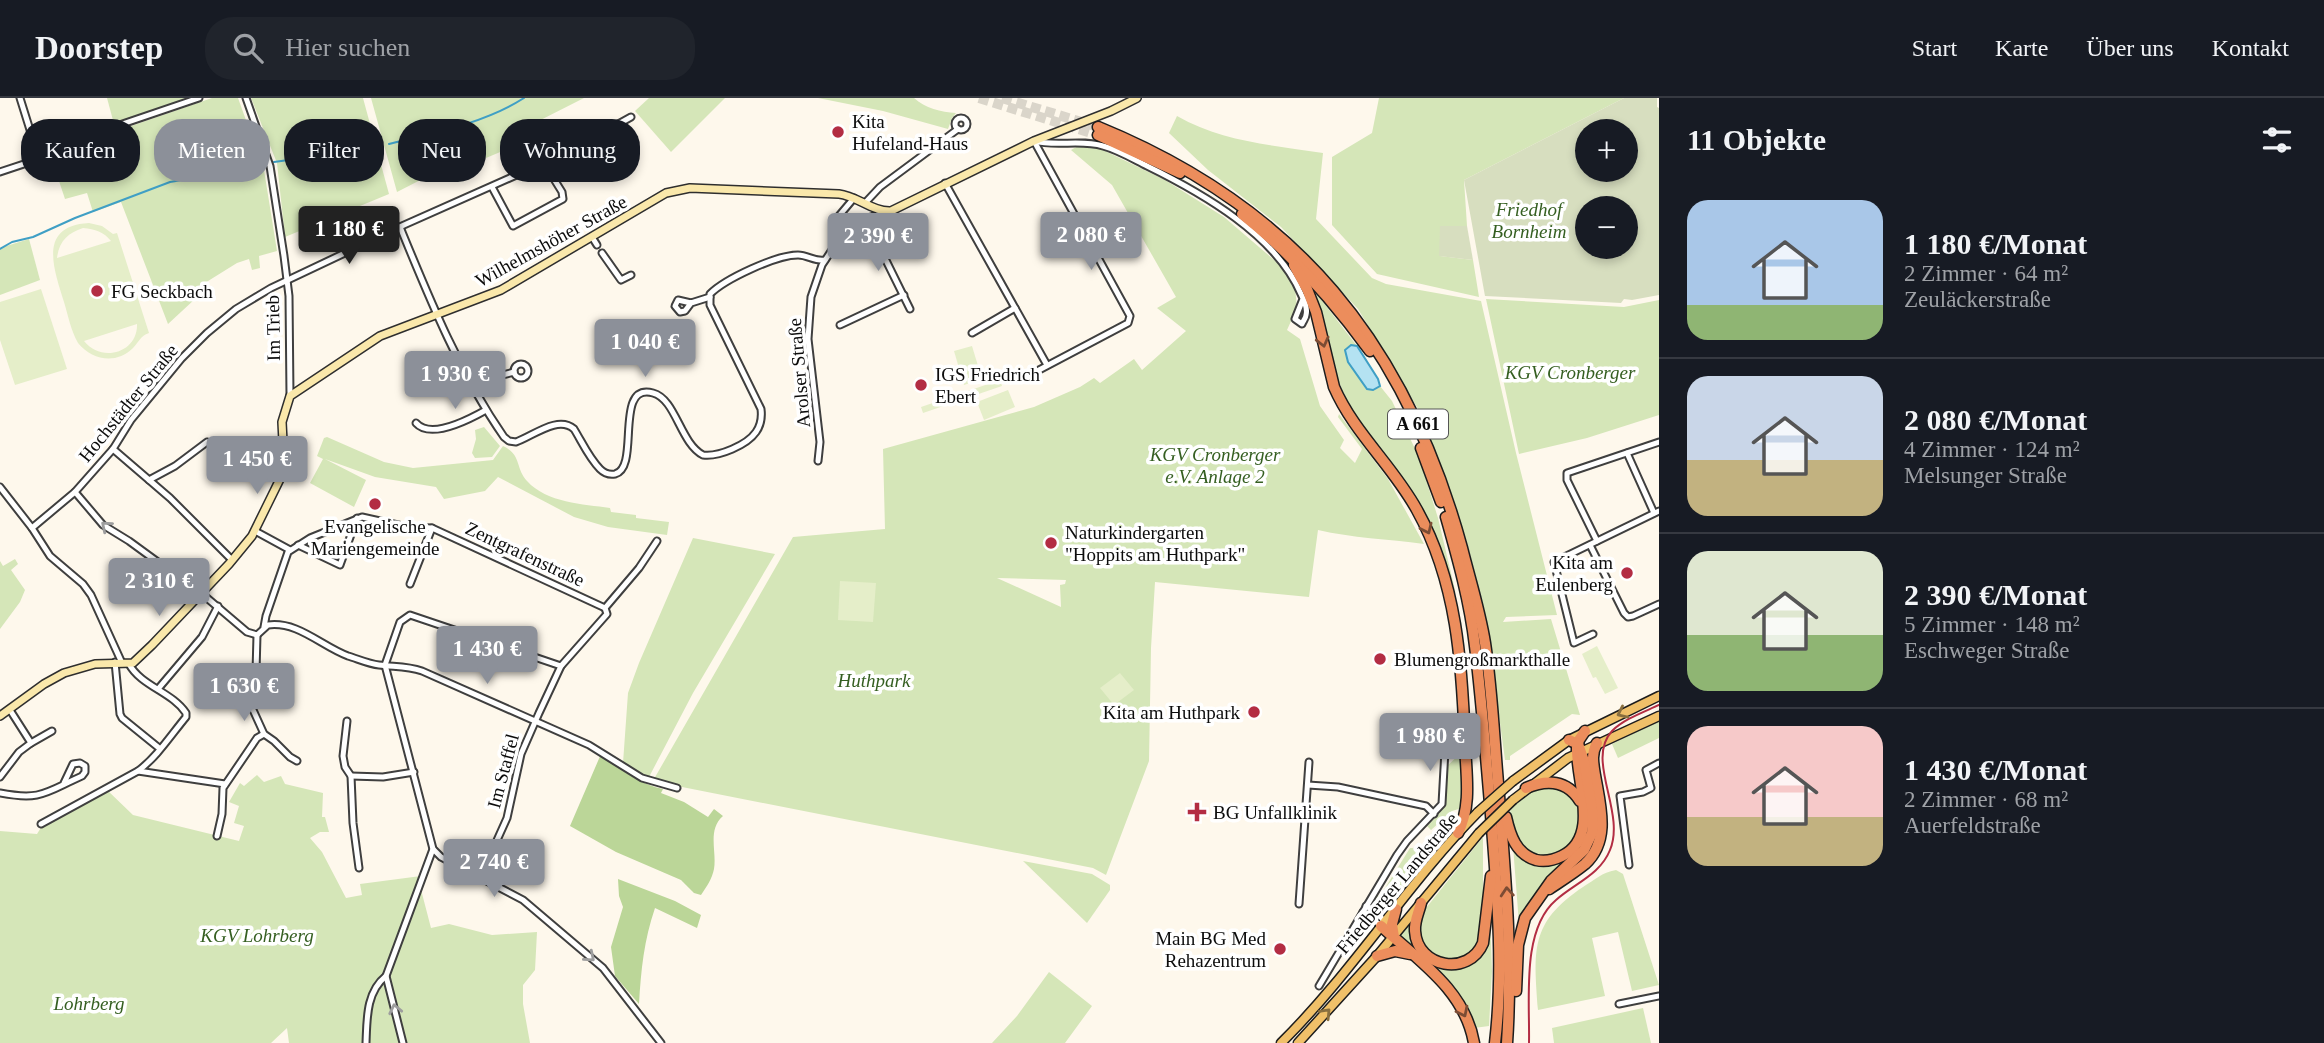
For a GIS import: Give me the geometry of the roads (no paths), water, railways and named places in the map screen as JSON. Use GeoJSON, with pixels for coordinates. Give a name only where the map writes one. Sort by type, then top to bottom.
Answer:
{"type":"FeatureCollection","features":[{"type":"Feature","properties":{"kind":"highway","name":"A 661"},"geometry":{"type":"LineString","coordinates":[[1096,127],[1195,182],[1237,210],[1289,256],[1346,317],[1385,374],[1414,430],[1440,497],[1463,582],[1475,645],[1501,964],[1495,1043]]}},
{"type":"Feature","properties":{"kind":"highway","name":"A 661"},"geometry":{"type":"LineString","coordinates":[[1096,127],[1172,161],[1227,195],[1259,219],[1302,258],[1337,295],[1364,330],[1389,368],[1415,417],[1435,463],[1469,574],[1485,642],[1510,950],[1509,1043]]}},
{"type":"Feature","properties":{"kind":"highway"},"geometry":{"type":"LineString","coordinates":[[1289,256],[1311,298],[1334,387],[1340,400],[1354,424],[1413,502],[1430,535],[1444,572],[1458,640],[1464,726],[1467,808],[1458,833]]}},
{"type":"Feature","properties":{"kind":"highway"},"geometry":{"type":"LineString","coordinates":[[1499,789],[1510,831],[1515,844],[1523,853],[1538,860],[1553,860],[1564,855],[1576,845],[1582,831],[1584,811],[1576,747],[1585,731]]}},
{"type":"Feature","properties":{"kind":"highway"},"geometry":{"type":"LineString","coordinates":[[1531,907],[1546,892],[1586,862],[1596,850],[1600,840],[1602,817],[1592,757],[1597,743]]}},
{"type":"Feature","properties":{"kind":"highway"},"geometry":{"type":"LineString","coordinates":[[1509,1043],[1514,1023],[1519,935],[1531,907],[1551,881],[1580,854],[1590,839],[1593,816],[1576,747]]}},
{"type":"Feature","properties":{"kind":"highway"},"geometry":{"type":"LineString","coordinates":[[1526,788],[1543,782],[1560,783],[1576,795],[1584,811]]}},
{"type":"Feature","properties":{"kind":"highway"},"geometry":{"type":"LineString","coordinates":[[1421,903],[1415,931],[1417,942],[1426,955],[1447,965],[1461,963],[1474,956],[1485,937],[1493,847]]}},
{"type":"Feature","properties":{"kind":"highway"},"geometry":{"type":"LineString","coordinates":[[1396,909],[1388,931],[1445,985],[1462,1009],[1474,1043]]}},
{"type":"Feature","properties":{"kind":"highway"},"geometry":{"type":"LineString","coordinates":[[1377,956],[1399,950],[1413,955]]}},
{"type":"Feature","properties":{"kind":"main road"},"geometry":{"type":"LineString","coordinates":[[891,211],[1034,141],[1096,127],[1137,99]]}},
{"type":"Feature","properties":{"kind":"main road","name":"Wilhelmshöher Straße"},"geometry":{"type":"LineString","coordinates":[[290,396],[380,336],[501,290],[666,193],[682,189],[839,194],[891,211]]}},
{"type":"Feature","properties":{"kind":"main road"},"geometry":{"type":"LineString","coordinates":[[4,711],[64,673],[86,666],[122,663],[152,645],[232,560],[255,531],[282,474],[282,422],[290,396]]}},
{"type":"Feature","properties":{"kind":"main road"},"geometry":{"type":"LineString","coordinates":[[1585,731],[1659,696]]}},
{"type":"Feature","properties":{"kind":"main road","name":"Friedberger Landstraße"},"geometry":{"type":"LineString","coordinates":[[1396,909],[1458,833],[1513,780],[1576,747],[1597,743],[1659,716]]}},
{"type":"Feature","properties":{"kind":"main road","name":"Friedberger Landstraße"},"geometry":{"type":"LineString","coordinates":[[1281,1043],[1388,931],[1405,923],[1479,833],[1526,788],[1576,747]]}},
{"type":"Feature","properties":{"kind":"main road","name":"Friedberger Landstraße"},"geometry":{"type":"LineString","coordinates":[[1298,1043],[1377,956],[1388,931]]}},
{"type":"Feature","properties":{"kind":"street"},"geometry":{"type":"LineString","coordinates":[[20,98],[27,119]]}},
{"type":"Feature","properties":{"kind":"street"},"geometry":{"type":"LineString","coordinates":[[137,119],[199,98]]}},
{"type":"Feature","properties":{"kind":"street","name":"Im Trieb"},"geometry":{"type":"LineString","coordinates":[[246,98],[270,166],[287,280],[290,396]]}},
{"type":"Feature","properties":{"kind":"street"},"geometry":{"type":"LineString","coordinates":[[869,226],[876,211],[869,205],[880,187],[958,129]]}},
{"type":"Feature","properties":{"kind":"street"},"geometry":{"type":"LineString","coordinates":[[1034,141],[1048,144],[1084,142],[1104,146],[1191,190],[1244,226],[1275,254],[1290,273],[1303,299]]}},
{"type":"Feature","properties":{"kind":"street"},"geometry":{"type":"LineString","coordinates":[[1034,141],[1130,316],[1128,323],[1039,370]]}},
{"type":"Feature","properties":{"kind":"street"},"geometry":{"type":"LineString","coordinates":[[0,172],[21,164]]}},
{"type":"Feature","properties":{"kind":"street","name":"Hochstädter Straße"},"geometry":{"type":"LineString","coordinates":[[32,528],[75,492],[113,449],[147,400],[197,342],[236,309],[287,280],[503,182]]}},
{"type":"Feature","properties":{"kind":"street"},"geometry":{"type":"LineString","coordinates":[[492,187],[513,226],[563,199],[556,182]]}},
{"type":"Feature","properties":{"kind":"street"},"geometry":{"type":"LineString","coordinates":[[945,183],[1047,365]]}},
{"type":"Feature","properties":{"kind":"street","name":"Arolser Straße"},"geometry":{"type":"LineString","coordinates":[[818,461],[820,442],[808,331],[811,297],[822,265],[845,235],[837,226],[838,217],[854,198]]}},
{"type":"Feature","properties":{"kind":"street"},"geometry":{"type":"LineString","coordinates":[[845,235],[851,223],[891,211]]}},
{"type":"Feature","properties":{"kind":"street"},"geometry":{"type":"LineString","coordinates":[[845,235],[869,226],[891,211]]}},
{"type":"Feature","properties":{"kind":"street"},"geometry":{"type":"LineString","coordinates":[[869,226],[910,309]]}},
{"type":"Feature","properties":{"kind":"street"},"geometry":{"type":"LineString","coordinates":[[400,227],[465,374],[504,437],[514,442],[556,424],[568,424],[599,468],[608,474],[619,472],[625,465],[631,410],[635,399],[643,393],[654,393],[665,402],[688,442],[703,455],[718,454],[745,441],[759,427],[761,409],[710,305],[710,297]]}},
{"type":"Feature","properties":{"kind":"street"},"geometry":{"type":"LineString","coordinates":[[593,237],[597,245]]}},
{"type":"Feature","properties":{"kind":"street"},"geometry":{"type":"LineString","coordinates":[[602,253],[621,280],[631,275]]}},
{"type":"Feature","properties":{"kind":"street"},"geometry":{"type":"LineString","coordinates":[[691,303],[710,297],[720,286],[780,258],[797,255],[817,261],[825,260]]}},
{"type":"Feature","properties":{"kind":"street"},"geometry":{"type":"LineString","coordinates":[[840,325],[904,295]]}},
{"type":"Feature","properties":{"kind":"street"},"geometry":{"type":"LineString","coordinates":[[972,333],[1015,307]]}},
{"type":"Feature","properties":{"kind":"street"},"geometry":{"type":"LineString","coordinates":[[472,387],[514,372]]}},
{"type":"Feature","properties":{"kind":"street"},"geometry":{"type":"LineString","coordinates":[[430,383],[451,382],[465,374]]}},
{"type":"Feature","properties":{"kind":"street"},"geometry":{"type":"LineString","coordinates":[[416,423],[425,429],[442,428],[486,410]]}},
{"type":"Feature","properties":{"kind":"street"},"geometry":{"type":"LineString","coordinates":[[149,480],[175,466],[207,442]]}},
{"type":"Feature","properties":{"kind":"street"},"geometry":{"type":"LineString","coordinates":[[1597,541],[1567,480],[1567,473],[1659,442]]}},
{"type":"Feature","properties":{"kind":"street"},"geometry":{"type":"LineString","coordinates":[[113,449],[194,520],[232,560]]}},
{"type":"Feature","properties":{"kind":"street"},"geometry":{"type":"LineString","coordinates":[[1593,634],[1574,643],[1555,562],[1657,512],[1626,453]]}},
{"type":"Feature","properties":{"kind":"street"},"geometry":{"type":"LineString","coordinates":[[0,487],[54,560],[72,574],[91,595],[122,663],[120,714],[159,748]]}},
{"type":"Feature","properties":{"kind":"street"},"geometry":{"type":"LineString","coordinates":[[75,492],[103,526],[129,541],[247,632],[257,635]]}},
{"type":"Feature","properties":{"kind":"street","name":"Zentgrafenstraße"},"geometry":{"type":"LineString","coordinates":[[357,518],[367,517],[407,527],[432,528],[605,608]]}},
{"type":"Feature","properties":{"kind":"street"},"geometry":{"type":"LineString","coordinates":[[298,545],[340,565],[357,518]]}},
{"type":"Feature","properties":{"kind":"street"},"geometry":{"type":"LineString","coordinates":[[297,761],[270,736],[264,734],[249,701],[256,672],[257,635],[264,627],[290,550],[310,538],[357,518]]}},
{"type":"Feature","properties":{"kind":"street"},"geometry":{"type":"LineString","coordinates":[[410,584],[432,528]]}},
{"type":"Feature","properties":{"kind":"street"},"geometry":{"type":"LineString","coordinates":[[255,531],[290,550]]}},
{"type":"Feature","properties":{"kind":"street","name":"Im Staffel"},"geometry":{"type":"LineString","coordinates":[[480,878],[507,818],[521,754],[561,666],[607,614],[605,608],[639,568],[657,541]]}},
{"type":"Feature","properties":{"kind":"street"},"geometry":{"type":"LineString","coordinates":[[1590,545],[1628,617],[1659,604]]}},
{"type":"Feature","properties":{"kind":"street"},"geometry":{"type":"LineString","coordinates":[[158,689],[202,637],[218,607]]}},
{"type":"Feature","properties":{"kind":"street"},"geometry":{"type":"LineString","coordinates":[[561,666],[410,615],[404,618],[398,627],[385,665],[433,849],[441,857],[519,898],[603,968],[661,1043]]}},
{"type":"Feature","properties":{"kind":"street"},"geometry":{"type":"LineString","coordinates":[[264,627],[277,624],[292,627],[329,649],[359,660],[422,671],[589,744],[642,778],[677,788]]}},
{"type":"Feature","properties":{"kind":"street"},"geometry":{"type":"LineString","coordinates":[[41,824],[138,771],[151,761],[187,715],[178,703],[122,663]]}},
{"type":"Feature","properties":{"kind":"street"},"geometry":{"type":"LineString","coordinates":[[205,687],[214,687],[249,701]]}},
{"type":"Feature","properties":{"kind":"street"},"geometry":{"type":"LineString","coordinates":[[4,711],[31,743]]}},
{"type":"Feature","properties":{"kind":"street"},"geometry":{"type":"LineString","coordinates":[[346,722],[343,756],[345,767],[351,776],[353,824],[359,868]]}},
{"type":"Feature","properties":{"kind":"street"},"geometry":{"type":"LineString","coordinates":[[0,777],[19,751],[52,731]]}},
{"type":"Feature","properties":{"kind":"street"},"geometry":{"type":"LineString","coordinates":[[217,836],[225,784],[257,738],[264,734]]}},
{"type":"Feature","properties":{"kind":"street"},"geometry":{"type":"LineString","coordinates":[[1308,785],[1338,787],[1426,806],[1434,814],[1442,804],[1444,793],[1444,734]]}},
{"type":"Feature","properties":{"kind":"street"},"geometry":{"type":"LineString","coordinates":[[151,761],[159,775]]}},
{"type":"Feature","properties":{"kind":"street"},"geometry":{"type":"LineString","coordinates":[[1299,904],[1309,762]]}},
{"type":"Feature","properties":{"kind":"street"},"geometry":{"type":"LineString","coordinates":[[1629,864],[1620,796],[1651,788],[1646,770],[1659,763]]}},
{"type":"Feature","properties":{"kind":"street"},"geometry":{"type":"LineString","coordinates":[[138,771],[225,784]]}},
{"type":"Feature","properties":{"kind":"street"},"geometry":{"type":"LineString","coordinates":[[351,776],[414,772]]}},
{"type":"Feature","properties":{"kind":"street"},"geometry":{"type":"LineString","coordinates":[[0,793],[33,797],[64,783]]}},
{"type":"Feature","properties":{"kind":"street","name":"Friedberger Landstraße"},"geometry":{"type":"LineString","coordinates":[[1319,986],[1407,841],[1434,814]]}},
{"type":"Feature","properties":{"kind":"street"},"geometry":{"type":"LineString","coordinates":[[366,1043],[369,1005],[373,992],[386,976],[433,849]]}},
{"type":"Feature","properties":{"kind":"street"},"geometry":{"type":"LineString","coordinates":[[1364,909],[1377,912],[1396,909]]}},
{"type":"Feature","properties":{"kind":"street"},"geometry":{"type":"LineString","coordinates":[[1364,909],[1388,931]]}},
{"type":"Feature","properties":{"kind":"street"},"geometry":{"type":"LineString","coordinates":[[1377,912],[1388,931]]}},
{"type":"Feature","properties":{"kind":"street"},"geometry":{"type":"LineString","coordinates":[[386,976],[403,1043]]}},
{"type":"Feature","properties":{"kind":"street"},"geometry":{"type":"LineString","coordinates":[[1619,1004],[1659,996]]}},
{"type":"Feature","properties":{"kind":"water"},"geometry":{"type":"Polygon","coordinates":[[[1351,345],[1357,346],[1380,386],[1373,390],[1367,389],[1348,362],[1345,350],[1351,345]]]}},
{"type":"Feature","properties":{"kind":"waterway"},"geometry":{"type":"LineString","coordinates":[[389,144],[476,121],[524,98]]}},
{"type":"Feature","properties":{"kind":"waterway"},"geometry":{"type":"LineString","coordinates":[[274,162],[284,161]]}},
{"type":"Feature","properties":{"kind":"waterway"},"geometry":{"type":"LineString","coordinates":[[0,249],[12,242],[33,237],[170,182]]}},
{"type":"Feature","properties":{"kind":"tunnel"},"geometry":{"type":"LineString","coordinates":[[979,98],[1098,135]]}},
{"type":"Feature","properties":{"kind":"tunnel"},"geometry":{"type":"LineString","coordinates":[[1002,98],[1098,127]]}},
{"type":"Feature","properties":{"kind":"tram line"},"geometry":{"type":"LineString","coordinates":[[1529,1043],[1530,967],[1537,929],[1556,900],[1594,872],[1606,859],[1614,835],[1604,771],[1605,743],[1612,731],[1622,723],[1659,705]]}},
{"type":"Feature","properties":{"kind":"place","name":"Kita Hufeland-Haus"},"geometry":{"type":"Point","coordinates":[838,132]}},
{"type":"Feature","properties":{"kind":"place","name":"FG Seckbach"},"geometry":{"type":"Point","coordinates":[97,291]}},
{"type":"Feature","properties":{"kind":"place","name":"IGS Friedrich Ebert"},"geometry":{"type":"Point","coordinates":[921,385]}},
{"type":"Feature","properties":{"kind":"place","name":"Evangelische Mariengemeinde"},"geometry":{"type":"Point","coordinates":[375,504]}},
{"type":"Feature","properties":{"kind":"place","name":"Naturkindergarten \"Hoppits am Huthpark\""},"geometry":{"type":"Point","coordinates":[1051,543]}},
{"type":"Feature","properties":{"kind":"place","name":"Kita am Eulenberg"},"geometry":{"type":"Point","coordinates":[1627,573]}},
{"type":"Feature","properties":{"kind":"place","name":"Blumengroßmarkthalle"},"geometry":{"type":"Point","coordinates":[1380,659]}},
{"type":"Feature","properties":{"kind":"place","name":"Kita am Huthpark"},"geometry":{"type":"Point","coordinates":[1254,712]}},
{"type":"Feature","properties":{"kind":"place","name":"BG Unfallklinik"},"geometry":{"type":"Point","coordinates":[1197,812]}},
{"type":"Feature","properties":{"kind":"place","name":"Main BG Med Rehazentrum"},"geometry":{"type":"Point","coordinates":[1280,949]}},
{"type":"Feature","properties":{"kind":"park label","name":"Friedhof Bornheim"},"geometry":{"type":"Point","coordinates":[1529,220]}},
{"type":"Feature","properties":{"kind":"park label","name":"KGV Cronberger"},"geometry":{"type":"Point","coordinates":[1570,372]}},
{"type":"Feature","properties":{"kind":"park label","name":"KGV Cronberger e.V. Anlage 2"},"geometry":{"type":"Point","coordinates":[1215,465]}},
{"type":"Feature","properties":{"kind":"park label","name":"Huthpark"},"geometry":{"type":"Point","coordinates":[874,680]}},
{"type":"Feature","properties":{"kind":"park label","name":"KGV Lohrberg"},"geometry":{"type":"Point","coordinates":[257,935]}},
{"type":"Feature","properties":{"kind":"park label","name":"Lohrberg"},"geometry":{"type":"Point","coordinates":[89,1003]}}]}
